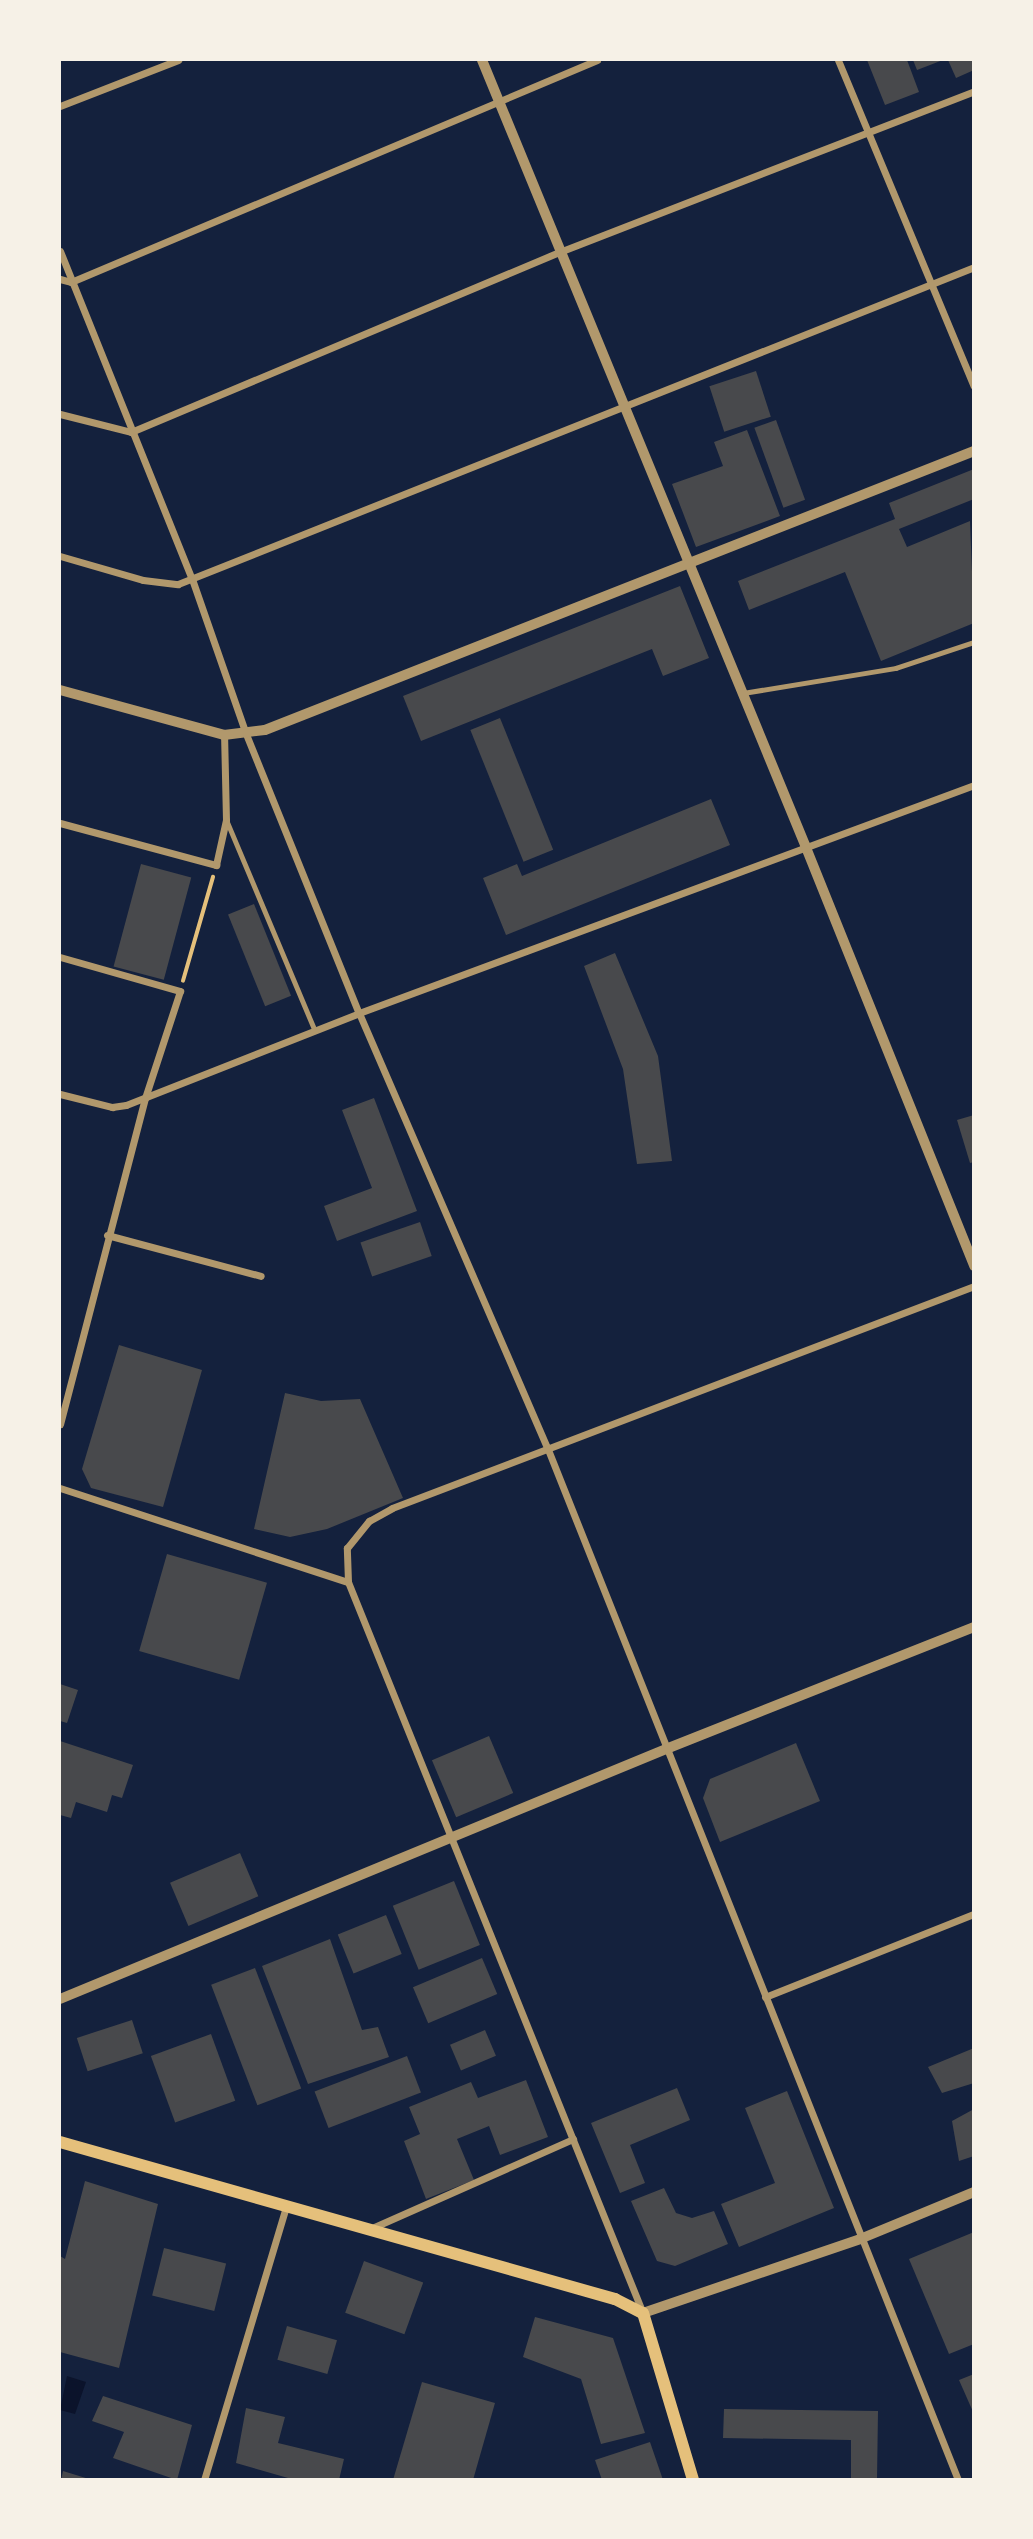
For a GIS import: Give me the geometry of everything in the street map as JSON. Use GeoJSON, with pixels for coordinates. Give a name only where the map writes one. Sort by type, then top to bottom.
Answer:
{"type":"FeatureCollection","features":[{"type":"Feature","properties":{"kind":"main road"},"geometry":{"type":"LineString","coordinates":[[60,2142],[372,2228],[615,2299],[643,2313],[693,2480]]}},
{"type":"Feature","properties":{"kind":"street"},"geometry":{"type":"LineString","coordinates":[[60,106],[178,60]]}},
{"type":"Feature","properties":{"kind":"street"},"geometry":{"type":"LineString","coordinates":[[482,60],[806,845],[974,1266]]}},
{"type":"Feature","properties":{"kind":"street"},"geometry":{"type":"LineString","coordinates":[[60,278],[71,282],[499,99],[597,60]]}},
{"type":"Feature","properties":{"kind":"street"},"geometry":{"type":"LineString","coordinates":[[838,60],[974,386]]}},
{"type":"Feature","properties":{"kind":"street"},"geometry":{"type":"LineString","coordinates":[[60,414],[131,432],[562,251],[869,135],[974,91]]}},
{"type":"Feature","properties":{"kind":"street"},"geometry":{"type":"LineString","coordinates":[[60,251],[192,579],[246,733],[359,1013],[547,1447],[958,2480]]}},
{"type":"Feature","properties":{"kind":"street"},"geometry":{"type":"LineString","coordinates":[[60,556],[165,585],[192,579],[974,267]]}},
{"type":"Feature","properties":{"kind":"street"},"geometry":{"type":"LineString","coordinates":[[60,690],[224,736],[284,724],[690,566],[974,451]]}},
{"type":"Feature","properties":{"kind":"street"},"geometry":{"type":"LineString","coordinates":[[60,823],[216,865],[226,820],[224,736]]}},
{"type":"Feature","properties":{"kind":"street"},"geometry":{"type":"LineString","coordinates":[[60,1094],[111,1107],[145,1098],[359,1013],[806,845],[974,785]]}},
{"type":"Feature","properties":{"kind":"street"},"geometry":{"type":"LineString","coordinates":[[60,957],[180,991],[145,1098],[60,1424]]}},
{"type":"Feature","properties":{"kind":"street"},"geometry":{"type":"LineString","coordinates":[[107,1236],[261,1276]]}},
{"type":"Feature","properties":{"kind":"street"},"geometry":{"type":"LineString","coordinates":[[974,1286],[547,1447],[369,1521],[347,1548],[348,1582],[643,2313],[860,2239],[974,2192]]}},
{"type":"Feature","properties":{"kind":"street"},"geometry":{"type":"LineString","coordinates":[[60,1488],[348,1582]]}},
{"type":"Feature","properties":{"kind":"street"},"geometry":{"type":"LineString","coordinates":[[60,1999],[666,1749],[974,1627]]}},
{"type":"Feature","properties":{"kind":"street"},"geometry":{"type":"LineString","coordinates":[[765,1997],[974,1914]]}},
{"type":"Feature","properties":{"kind":"street"},"geometry":{"type":"LineString","coordinates":[[372,2228],[573,2139]]}},
{"type":"Feature","properties":{"kind":"street"},"geometry":{"type":"LineString","coordinates":[[204,2480],[286,2206]]}},
{"type":"Feature","properties":{"kind":"lane"},"geometry":{"type":"LineString","coordinates":[[742,693],[896,668],[974,642]]}},
{"type":"Feature","properties":{"kind":"lane"},"geometry":{"type":"LineString","coordinates":[[226,820],[315,1030]]}},
{"type":"Feature","properties":{"kind":"path"},"geometry":{"type":"LineString","coordinates":[[180,991],[216,865]]}},
{"type":"Feature","properties":{"kind":"water"},"geometry":{"type":"Polygon","coordinates":[[[67,2376],[86,2382],[75,2414],[60,2410],[67,2376]]]}},
{"type":"Feature","properties":{"kind":"building"},"geometry":{"type":"Polygon","coordinates":[[[867,60],[907,60],[919,92],[885,105],[867,60]]]}},
{"type":"Feature","properties":{"kind":"building"},"geometry":{"type":"Polygon","coordinates":[[[913,60],[943,60],[917,70],[913,60]]]}},
{"type":"Feature","properties":{"kind":"building"},"geometry":{"type":"Polygon","coordinates":[[[948,60],[974,60],[974,70],[956,78],[948,60]]]}},
{"type":"Feature","properties":{"kind":"building"},"geometry":{"type":"Polygon","coordinates":[[[756,371],[771,417],[724,432],[709,386],[756,371]]]}},
{"type":"Feature","properties":{"kind":"building"},"geometry":{"type":"Polygon","coordinates":[[[776,420],[805,500],[783,508],[754,428],[776,420]]]}},
{"type":"Feature","properties":{"kind":"building"},"geometry":{"type":"Polygon","coordinates":[[[747,430],[780,516],[696,547],[672,484],[723,466],[714,442],[747,430]]]}},
{"type":"Feature","properties":{"kind":"building"},"geometry":{"type":"Polygon","coordinates":[[[974,469],[974,499],[899,529],[907,547],[970,521],[974,623],[881,661],[845,572],[749,610],[738,581],[895,519],[889,503],[974,469]]]}},
{"type":"Feature","properties":{"kind":"building"},"geometry":{"type":"Polygon","coordinates":[[[680,586],[709,658],[663,676],[652,649],[421,741],[403,696],[680,586]]]}},
{"type":"Feature","properties":{"kind":"building"},"geometry":{"type":"Polygon","coordinates":[[[500,718],[553,850],[524,862],[470,730],[500,718]]]}},
{"type":"Feature","properties":{"kind":"building"},"geometry":{"type":"Polygon","coordinates":[[[711,799],[730,845],[506,935],[483,878],[517,864],[522,876],[711,799]]]}},
{"type":"Feature","properties":{"kind":"building"},"geometry":{"type":"Polygon","coordinates":[[[141,864],[191,877],[164,980],[114,966],[141,864]]]}},
{"type":"Feature","properties":{"kind":"building"},"geometry":{"type":"Polygon","coordinates":[[[254,904],[291,996],[265,1006],[228,914],[254,904]]]}},
{"type":"Feature","properties":{"kind":"building"},"geometry":{"type":"Polygon","coordinates":[[[615,953],[658,1056],[672,1161],[637,1164],[623,1069],[584,966],[615,953]]]}},
{"type":"Feature","properties":{"kind":"building"},"geometry":{"type":"Polygon","coordinates":[[[374,1098],[417,1211],[337,1241],[324,1206],[372,1188],[342,1110],[374,1098]]]}},
{"type":"Feature","properties":{"kind":"building"},"geometry":{"type":"Polygon","coordinates":[[[974,1115],[974,1162],[970,1163],[957,1120],[974,1115]]]}},
{"type":"Feature","properties":{"kind":"building"},"geometry":{"type":"Polygon","coordinates":[[[420,1222],[432,1256],[372,1277],[360,1243],[420,1222]]]}},
{"type":"Feature","properties":{"kind":"building"},"geometry":{"type":"Polygon","coordinates":[[[119,1345],[202,1370],[163,1507],[91,1488],[82,1469],[119,1345]]]}},
{"type":"Feature","properties":{"kind":"building"},"geometry":{"type":"Polygon","coordinates":[[[285,1393],[321,1401],[360,1399],[403,1498],[327,1529],[290,1537],[254,1529],[285,1393]]]}},
{"type":"Feature","properties":{"kind":"building"},"geometry":{"type":"Polygon","coordinates":[[[167,1554],[267,1583],[239,1680],[139,1651],[167,1554]]]}},
{"type":"Feature","properties":{"kind":"building"},"geometry":{"type":"Polygon","coordinates":[[[60,1684],[78,1690],[67,1723],[60,1721],[60,1684]]]}},
{"type":"Feature","properties":{"kind":"building"},"geometry":{"type":"Polygon","coordinates":[[[489,1736],[513,1793],[456,1817],[432,1760],[489,1736]]]}},
{"type":"Feature","properties":{"kind":"building"},"geometry":{"type":"Polygon","coordinates":[[[60,1741],[133,1765],[122,1798],[112,1795],[107,1812],[76,1802],[71,1818],[60,1815],[60,1741]]]}},
{"type":"Feature","properties":{"kind":"building"},"geometry":{"type":"Polygon","coordinates":[[[796,1743],[820,1801],[720,1842],[703,1798],[710,1779],[796,1743]]]}},
{"type":"Feature","properties":{"kind":"building"},"geometry":{"type":"Polygon","coordinates":[[[240,1853],[258,1896],[188,1926],[170,1883],[240,1853]]]}},
{"type":"Feature","properties":{"kind":"building"},"geometry":{"type":"Polygon","coordinates":[[[454,1881],[480,1945],[419,1970],[393,1906],[454,1881]]]}},
{"type":"Feature","properties":{"kind":"building"},"geometry":{"type":"Polygon","coordinates":[[[386,1915],[402,1954],[354,1973],[338,1934],[386,1915]]]}},
{"type":"Feature","properties":{"kind":"building"},"geometry":{"type":"Polygon","coordinates":[[[330,1939],[362,2030],[378,2027],[389,2057],[308,2084],[262,1966],[330,1939]]]}},
{"type":"Feature","properties":{"kind":"building"},"geometry":{"type":"Polygon","coordinates":[[[482,1958],[497,1994],[428,2023],[413,1987],[482,1958]]]}},
{"type":"Feature","properties":{"kind":"building"},"geometry":{"type":"Polygon","coordinates":[[[255,1968],[301,2088],[257,2105],[211,1985],[255,1968]]]}},
{"type":"Feature","properties":{"kind":"building"},"geometry":{"type":"Polygon","coordinates":[[[132,2020],[143,2053],[88,2071],[77,2038],[132,2020]]]}},
{"type":"Feature","properties":{"kind":"building"},"geometry":{"type":"Polygon","coordinates":[[[485,2030],[496,2056],[461,2071],[450,2045],[485,2030]]]}},
{"type":"Feature","properties":{"kind":"building"},"geometry":{"type":"Polygon","coordinates":[[[211,2034],[235,2101],[175,2123],[151,2056],[211,2034]]]}},
{"type":"Feature","properties":{"kind":"building"},"geometry":{"type":"Polygon","coordinates":[[[974,2048],[974,2083],[942,2093],[928,2067],[974,2048]]]}},
{"type":"Feature","properties":{"kind":"building"},"geometry":{"type":"Polygon","coordinates":[[[407,2056],[421,2092],[329,2128],[315,2091],[407,2056]]]}},
{"type":"Feature","properties":{"kind":"building"},"geometry":{"type":"Polygon","coordinates":[[[526,2080],[548,2137],[500,2155],[489,2126],[457,2139],[474,2180],[426,2199],[404,2141],[420,2134],[409,2107],[471,2082],[478,2098],[526,2080]]]}},
{"type":"Feature","properties":{"kind":"building"},"geometry":{"type":"Polygon","coordinates":[[[677,2088],[690,2120],[630,2145],[645,2183],[620,2193],[591,2123],[677,2088]]]}},
{"type":"Feature","properties":{"kind":"building"},"geometry":{"type":"Polygon","coordinates":[[[787,2091],[834,2208],[739,2247],[721,2204],[775,2183],[745,2108],[787,2091]]]}},
{"type":"Feature","properties":{"kind":"building"},"geometry":{"type":"Polygon","coordinates":[[[974,2109],[974,2156],[959,2161],[952,2121],[974,2109]]]}},
{"type":"Feature","properties":{"kind":"building"},"geometry":{"type":"Polygon","coordinates":[[[85,2181],[158,2204],[119,2368],[60,2352],[60,2256],[65,2259],[85,2181]]]}},
{"type":"Feature","properties":{"kind":"building"},"geometry":{"type":"Polygon","coordinates":[[[664,2188],[676,2213],[692,2218],[714,2211],[728,2244],[675,2266],[657,2261],[631,2201],[664,2188]]]}},
{"type":"Feature","properties":{"kind":"building"},"geometry":{"type":"Polygon","coordinates":[[[974,2232],[974,2344],[949,2354],[909,2259],[974,2232]]]}},
{"type":"Feature","properties":{"kind":"building"},"geometry":{"type":"Polygon","coordinates":[[[164,2248],[226,2263],[214,2311],[152,2296],[164,2248]]]}},
{"type":"Feature","properties":{"kind":"building"},"geometry":{"type":"Polygon","coordinates":[[[364,2261],[423,2283],[404,2334],[345,2313],[364,2261]]]}},
{"type":"Feature","properties":{"kind":"building"},"geometry":{"type":"Polygon","coordinates":[[[535,2317],[613,2338],[645,2433],[601,2444],[581,2379],[523,2357],[535,2317]]]}},
{"type":"Feature","properties":{"kind":"building"},"geometry":{"type":"Polygon","coordinates":[[[287,2326],[337,2340],[327,2374],[277,2360],[287,2326]]]}},
{"type":"Feature","properties":{"kind":"building"},"geometry":{"type":"Polygon","coordinates":[[[974,2374],[974,2414],[959,2380],[974,2374]]]}},
{"type":"Feature","properties":{"kind":"building"},"geometry":{"type":"Polygon","coordinates":[[[422,2382],[495,2403],[473,2480],[393,2480],[422,2382]]]}},
{"type":"Feature","properties":{"kind":"building"},"geometry":{"type":"Polygon","coordinates":[[[103,2396],[192,2425],[177,2480],[113,2458],[124,2432],[92,2421],[103,2396]]]}},
{"type":"Feature","properties":{"kind":"building"},"geometry":{"type":"Polygon","coordinates":[[[246,2408],[285,2417],[278,2443],[344,2459],[339,2480],[295,2480],[236,2463],[246,2408]]]}},
{"type":"Feature","properties":{"kind":"building"},"geometry":{"type":"Polygon","coordinates":[[[724,2409],[878,2411],[877,2480],[851,2480],[851,2440],[723,2438],[724,2409]]]}},
{"type":"Feature","properties":{"kind":"building"},"geometry":{"type":"Polygon","coordinates":[[[650,2442],[663,2480],[602,2480],[595,2460],[650,2442]]]}},
{"type":"Feature","properties":{"kind":"building"},"geometry":{"type":"Polygon","coordinates":[[[63,2471],[89,2479],[89,2480],[61,2480],[63,2471]]]}}]}
